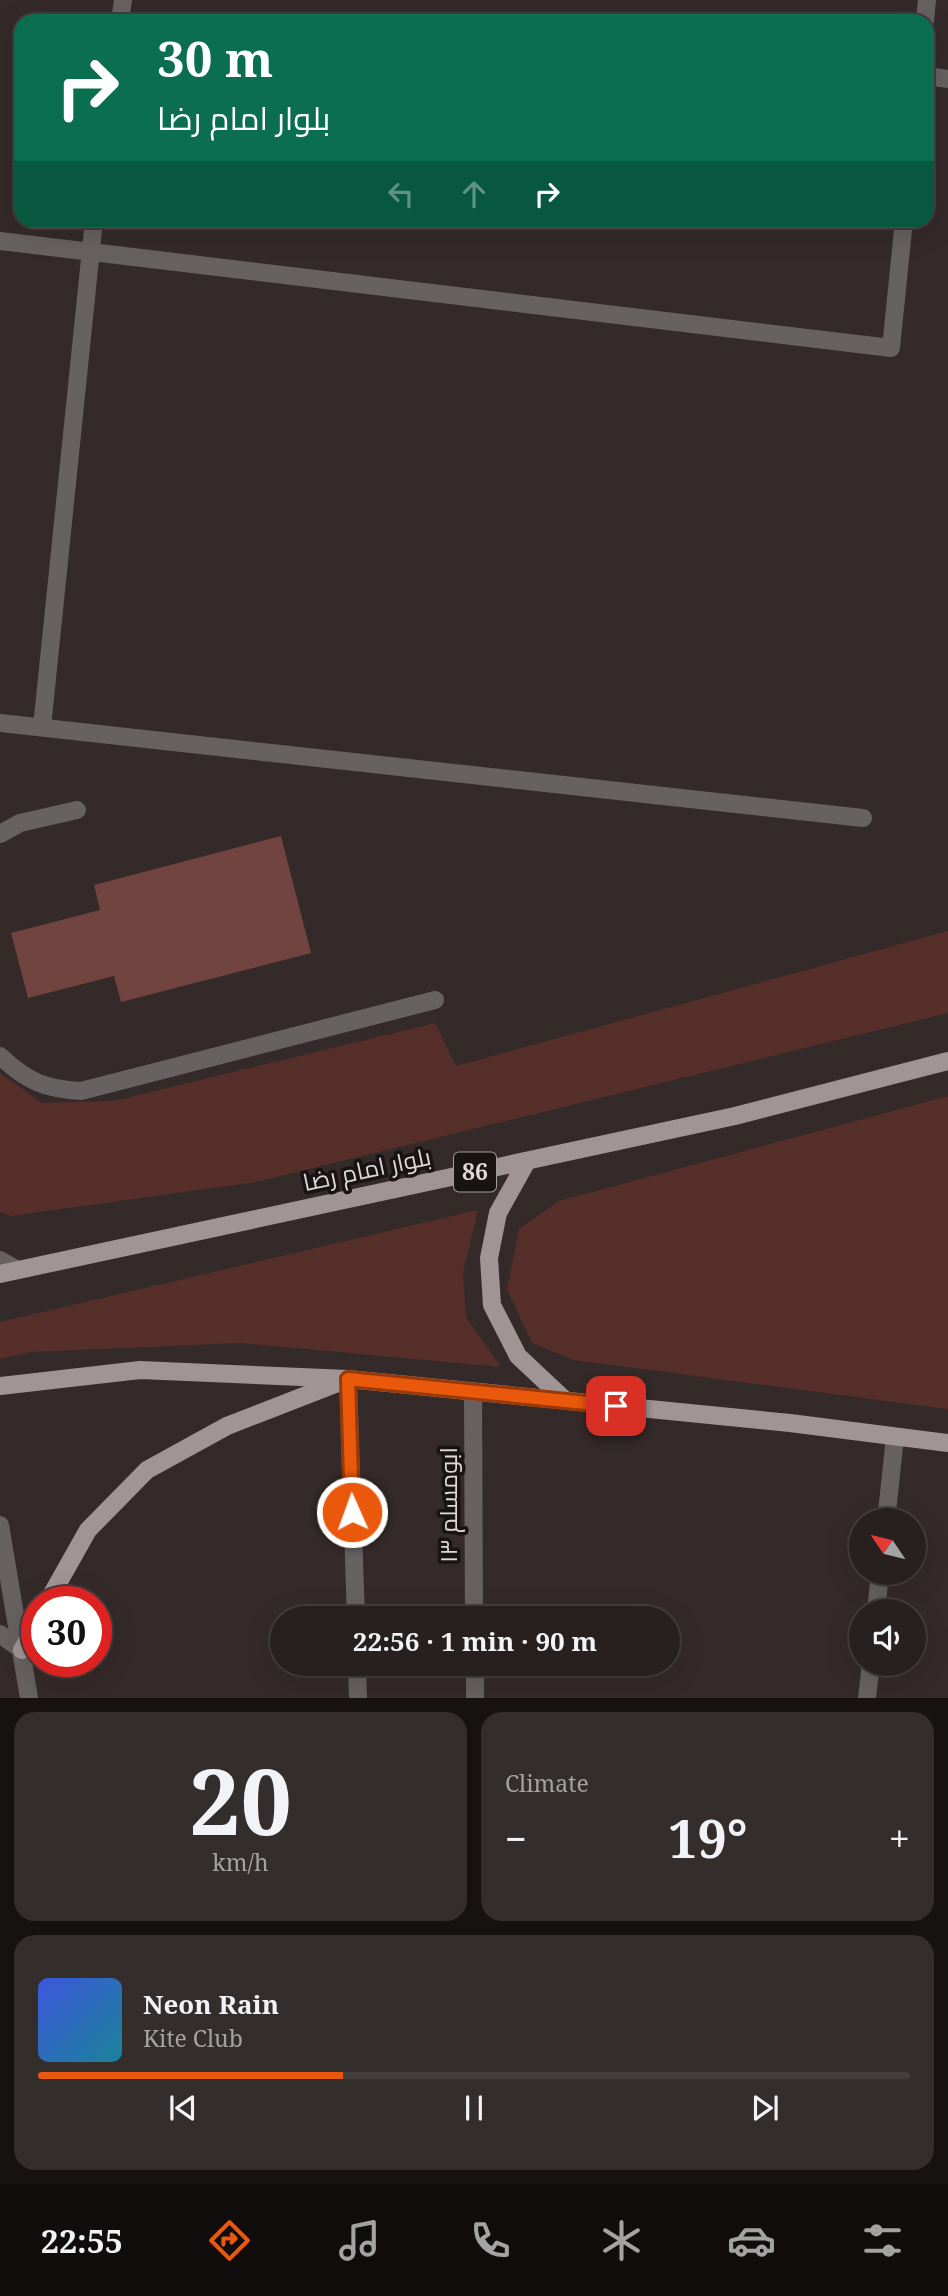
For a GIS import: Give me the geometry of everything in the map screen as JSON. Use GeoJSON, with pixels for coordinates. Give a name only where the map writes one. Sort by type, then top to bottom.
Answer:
{"type":"FeatureCollection","features":[{"type":"Feature","properties":{"kind":"main road","name":"بلوار امام رضا"},"geometry":{"type":"LineString","coordinates":[[9,1272],[735,1116],[948,1061]]}},
{"type":"Feature","properties":{"kind":"main road"},"geometry":{"type":"LineString","coordinates":[[527,1161],[498,1213],[489,1258],[492,1305],[519,1356],[566,1401]]}},
{"type":"Feature","properties":{"kind":"main road"},"geometry":{"type":"LineString","coordinates":[[0,1386],[140,1370],[348,1379],[790,1423],[948,1443]]}},
{"type":"Feature","properties":{"kind":"main road"},"geometry":{"type":"LineString","coordinates":[[56,1586],[88,1530],[147,1470],[227,1426],[348,1379]]}},
{"type":"Feature","properties":{"kind":"street"},"geometry":{"type":"LineString","coordinates":[[42,727],[93,228]]}},
{"type":"Feature","properties":{"kind":"street"},"geometry":{"type":"LineString","coordinates":[[0,241],[891,348],[903,228]]}},
{"type":"Feature","properties":{"kind":"street"},"geometry":{"type":"LineString","coordinates":[[0,723],[863,818]]}},
{"type":"Feature","properties":{"kind":"street"},"geometry":{"type":"LineString","coordinates":[[0,834],[20,823],[77,810]]}},
{"type":"Feature","properties":{"kind":"street"},"geometry":{"type":"LineString","coordinates":[[0,1056],[27,1078],[51,1089],[81,1091],[435,1000]]}},
{"type":"Feature","properties":{"kind":"street"},"geometry":{"type":"LineString","coordinates":[[0,1260],[9,1272]]}},
{"type":"Feature","properties":{"kind":"street"},"geometry":{"type":"LineString","coordinates":[[348,1379],[356,1606]]}},
{"type":"Feature","properties":{"kind":"street","name":"ابومسلم ۱۳"},"geometry":{"type":"LineString","coordinates":[[473,1392],[474,1606]]}},
{"type":"Feature","properties":{"kind":"street"},"geometry":{"type":"LineString","coordinates":[[887,1508],[895,1437]]}},
{"type":"Feature","properties":{"kind":"street"},"geometry":{"type":"LineString","coordinates":[[0,1525],[21,1644]]}},
{"type":"Feature","properties":{"kind":"street"},"geometry":{"type":"LineString","coordinates":[[0,1634],[21,1649]]}},
{"type":"Feature","properties":{"kind":"street"},"geometry":{"type":"LineString","coordinates":[[357,1676],[358,1698]]}},
{"type":"Feature","properties":{"kind":"street"},"geometry":{"type":"LineString","coordinates":[[475,1676],[475,1698]]}},
{"type":"Feature","properties":{"kind":"street"},"geometry":{"type":"LineString","coordinates":[[867,1698],[870,1676]]}},
{"type":"Feature","properties":{"kind":"street"},"geometry":{"type":"LineString","coordinates":[[26,1677],[29,1698]]}},
{"type":"Feature","properties":{"kind":"shaded area"},"geometry":{"type":"Polygon","coordinates":[[[948,931],[948,1013],[256,1182],[11,1216],[0,1212],[0,1073],[42,1103],[114,1101],[435,1023],[456,1066],[948,931]]]}},
{"type":"Feature","properties":{"kind":"shaded area"},"geometry":{"type":"Polygon","coordinates":[[[948,1096],[948,1409],[574,1360],[532,1343],[507,1289],[519,1229],[559,1201],[948,1096]]]}},
{"type":"Feature","properties":{"kind":"shaded area"},"geometry":{"type":"Polygon","coordinates":[[[478,1210],[463,1272],[466,1317],[501,1367],[239,1343],[31,1352],[0,1359],[0,1322],[478,1210]]]}},
{"type":"Feature","properties":{"kind":"building"},"geometry":{"type":"Polygon","coordinates":[[[281,836],[311,953],[121,1002],[114,976],[28,998],[11,933],[100,910],[94,885],[281,836]]]}},
{"type":"Feature","properties":{"kind":"route"},"geometry":{"type":"LineString","coordinates":[[352,1512],[348,1379],[616,1406]]}}]}
